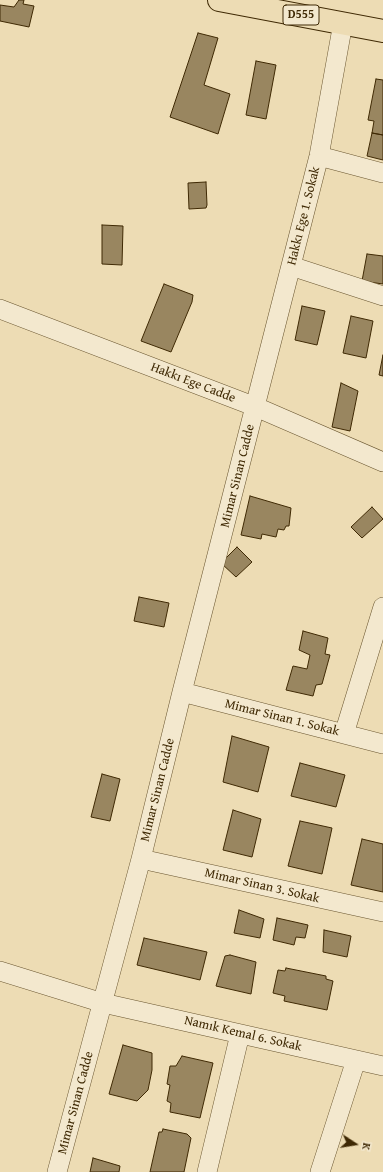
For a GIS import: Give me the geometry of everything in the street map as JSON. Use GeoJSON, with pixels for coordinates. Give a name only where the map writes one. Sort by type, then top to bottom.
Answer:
{"type":"FeatureCollection","features":[{"type":"Feature","properties":{"kind":"main road","name":"D555"},"geometry":{"type":"LineString","coordinates":[[219,0],[383,31]]}},
{"type":"Feature","properties":{"kind":"street","name":"Hakkı Ege 1. Sokak"},"geometry":{"type":"LineString","coordinates":[[256,407],[319,156],[343,23]]}},
{"type":"Feature","properties":{"kind":"street"},"geometry":{"type":"LineString","coordinates":[[319,156],[383,173]]}},
{"type":"Feature","properties":{"kind":"street"},"geometry":{"type":"LineString","coordinates":[[292,266],[383,296]]}},
{"type":"Feature","properties":{"kind":"street","name":"Hakkı Ege Cadde"},"geometry":{"type":"LineString","coordinates":[[0,309],[256,407],[383,462]]}},
{"type":"Feature","properties":{"kind":"street","name":"Mimar Sinan Cadde"},"geometry":{"type":"LineString","coordinates":[[57,1172],[142,859],[182,692],[256,407]]}},
{"type":"Feature","properties":{"kind":"street"},"geometry":{"type":"LineString","coordinates":[[344,734],[383,607]]}},
{"type":"Feature","properties":{"kind":"street","name":"Mimar Sinan 1. Sokak"},"geometry":{"type":"LineString","coordinates":[[182,692],[383,744]]}},
{"type":"Feature","properties":{"kind":"street","name":"Mimar Sinan 3. Sokak"},"geometry":{"type":"LineString","coordinates":[[142,859],[383,912]]}},
{"type":"Feature","properties":{"kind":"street","name":"Namık Kemal 6. Sokak"},"geometry":{"type":"LineString","coordinates":[[0,971],[103,1003],[383,1066]]}},
{"type":"Feature","properties":{"kind":"street"},"geometry":{"type":"LineString","coordinates":[[207,1172],[240,1034]]}},
{"type":"Feature","properties":{"kind":"street"},"geometry":{"type":"LineString","coordinates":[[320,1172],[356,1060]]}},
{"type":"Feature","properties":{"kind":"building"},"geometry":{"type":"Polygon","coordinates":[[[19,0],[24,0],[23,4],[34,6],[29,27],[0,21],[0,5],[14,7],[19,0]]]}},
{"type":"Feature","properties":{"kind":"building"},"geometry":{"type":"Polygon","coordinates":[[[198,33],[218,38],[204,85],[230,94],[218,134],[170,117],[198,33]]]}},
{"type":"Feature","properties":{"kind":"building"},"geometry":{"type":"Polygon","coordinates":[[[256,61],[276,65],[266,119],[246,115],[256,61]]]}},
{"type":"Feature","properties":{"kind":"building"},"geometry":{"type":"Polygon","coordinates":[[[376,79],[383,80],[383,135],[372,133],[374,121],[368,120],[376,79]]]}},
{"type":"Feature","properties":{"kind":"building"},"geometry":{"type":"Polygon","coordinates":[[[372,133],[383,135],[383,160],[367,156],[372,133]]]}},
{"type":"Feature","properties":{"kind":"building"},"geometry":{"type":"Polygon","coordinates":[[[206,182],[206,208],[189,209],[188,183],[206,182]]]}},
{"type":"Feature","properties":{"kind":"building"},"geometry":{"type":"Polygon","coordinates":[[[102,225],[123,226],[122,265],[102,264],[102,225]]]}},
{"type":"Feature","properties":{"kind":"building"},"geometry":{"type":"Polygon","coordinates":[[[367,254],[383,256],[383,284],[362,281],[367,254]]]}},
{"type":"Feature","properties":{"kind":"building"},"geometry":{"type":"Polygon","coordinates":[[[164,284],[193,295],[192,302],[171,352],[141,341],[164,284]]]}},
{"type":"Feature","properties":{"kind":"building"},"geometry":{"type":"Polygon","coordinates":[[[302,306],[325,311],[317,345],[295,340],[302,306]]]}},
{"type":"Feature","properties":{"kind":"building"},"geometry":{"type":"Polygon","coordinates":[[[351,316],[373,321],[366,358],[343,353],[351,316]]]}},
{"type":"Feature","properties":{"kind":"building"},"geometry":{"type":"Polygon","coordinates":[[[383,355],[383,376],[379,375],[383,355]]]}},
{"type":"Feature","properties":{"kind":"building"},"geometry":{"type":"Polygon","coordinates":[[[341,383],[358,391],[350,431],[332,427],[341,383]]]}},
{"type":"Feature","properties":{"kind":"building"},"geometry":{"type":"Polygon","coordinates":[[[250,496],[291,508],[289,526],[286,526],[284,530],[278,529],[276,537],[262,534],[261,539],[241,535],[250,496]]]}},
{"type":"Feature","properties":{"kind":"building"},"geometry":{"type":"Polygon","coordinates":[[[372,507],[383,519],[362,538],[351,527],[372,507]]]}},
{"type":"Feature","properties":{"kind":"building"},"geometry":{"type":"Polygon","coordinates":[[[237,547],[252,562],[236,577],[221,563],[237,547]]]}},
{"type":"Feature","properties":{"kind":"building"},"geometry":{"type":"Polygon","coordinates":[[[139,597],[169,603],[164,627],[134,621],[139,597]]]}},
{"type":"Feature","properties":{"kind":"building"},"geometry":{"type":"Polygon","coordinates":[[[303,631],[328,638],[325,654],[330,655],[322,684],[316,685],[313,696],[286,690],[293,666],[307,669],[310,655],[299,650],[303,631]]]}},
{"type":"Feature","properties":{"kind":"building"},"geometry":{"type":"Polygon","coordinates":[[[232,736],[269,747],[258,792],[223,782],[232,736]]]}},
{"type":"Feature","properties":{"kind":"building"},"geometry":{"type":"Polygon","coordinates":[[[300,763],[345,775],[336,807],[291,796],[300,763]]]}},
{"type":"Feature","properties":{"kind":"building"},"geometry":{"type":"Polygon","coordinates":[[[102,774],[120,779],[110,821],[91,817],[102,774]]]}},
{"type":"Feature","properties":{"kind":"building"},"geometry":{"type":"Polygon","coordinates":[[[233,810],[261,819],[252,857],[223,850],[233,810]]]}},
{"type":"Feature","properties":{"kind":"building"},"geometry":{"type":"Polygon","coordinates":[[[300,821],[332,828],[322,874],[288,866],[300,821]]]}},
{"type":"Feature","properties":{"kind":"building"},"geometry":{"type":"Polygon","coordinates":[[[362,839],[383,844],[383,892],[351,885],[362,839]]]}},
{"type":"Feature","properties":{"kind":"building"},"geometry":{"type":"Polygon","coordinates":[[[239,910],[264,919],[260,938],[234,933],[239,910]]]}},
{"type":"Feature","properties":{"kind":"building"},"geometry":{"type":"Polygon","coordinates":[[[277,918],[308,925],[305,938],[296,937],[294,945],[273,940],[277,918]]]}},
{"type":"Feature","properties":{"kind":"building"},"geometry":{"type":"Polygon","coordinates":[[[324,930],[351,936],[347,957],[323,952],[324,930]]]}},
{"type":"Feature","properties":{"kind":"building"},"geometry":{"type":"Polygon","coordinates":[[[144,938],[207,952],[200,980],[137,965],[144,938]]]}},
{"type":"Feature","properties":{"kind":"building"},"geometry":{"type":"Polygon","coordinates":[[[230,955],[256,962],[251,994],[216,986],[225,956],[230,955]]]}},
{"type":"Feature","properties":{"kind":"building"},"geometry":{"type":"Polygon","coordinates":[[[286,968],[326,976],[326,979],[333,981],[327,1010],[284,1001],[285,996],[273,993],[278,970],[285,971],[286,968]]]}},
{"type":"Feature","properties":{"kind":"building"},"geometry":{"type":"Polygon","coordinates":[[[123,1045],[152,1053],[152,1070],[148,1090],[137,1101],[109,1094],[123,1045]]]}},
{"type":"Feature","properties":{"kind":"building"},"geometry":{"type":"Polygon","coordinates":[[[182,1056],[213,1063],[200,1118],[170,1112],[171,1103],[167,1101],[170,1085],[167,1084],[170,1066],[176,1066],[182,1056]]]}},
{"type":"Feature","properties":{"kind":"building"},"geometry":{"type":"Polygon","coordinates":[[[163,1129],[187,1134],[191,1138],[184,1172],[150,1172],[159,1132],[162,1132],[163,1129]]]}},
{"type":"Feature","properties":{"kind":"building"},"geometry":{"type":"Polygon","coordinates":[[[93,1158],[120,1166],[119,1172],[90,1172],[93,1158]]]}}]}
